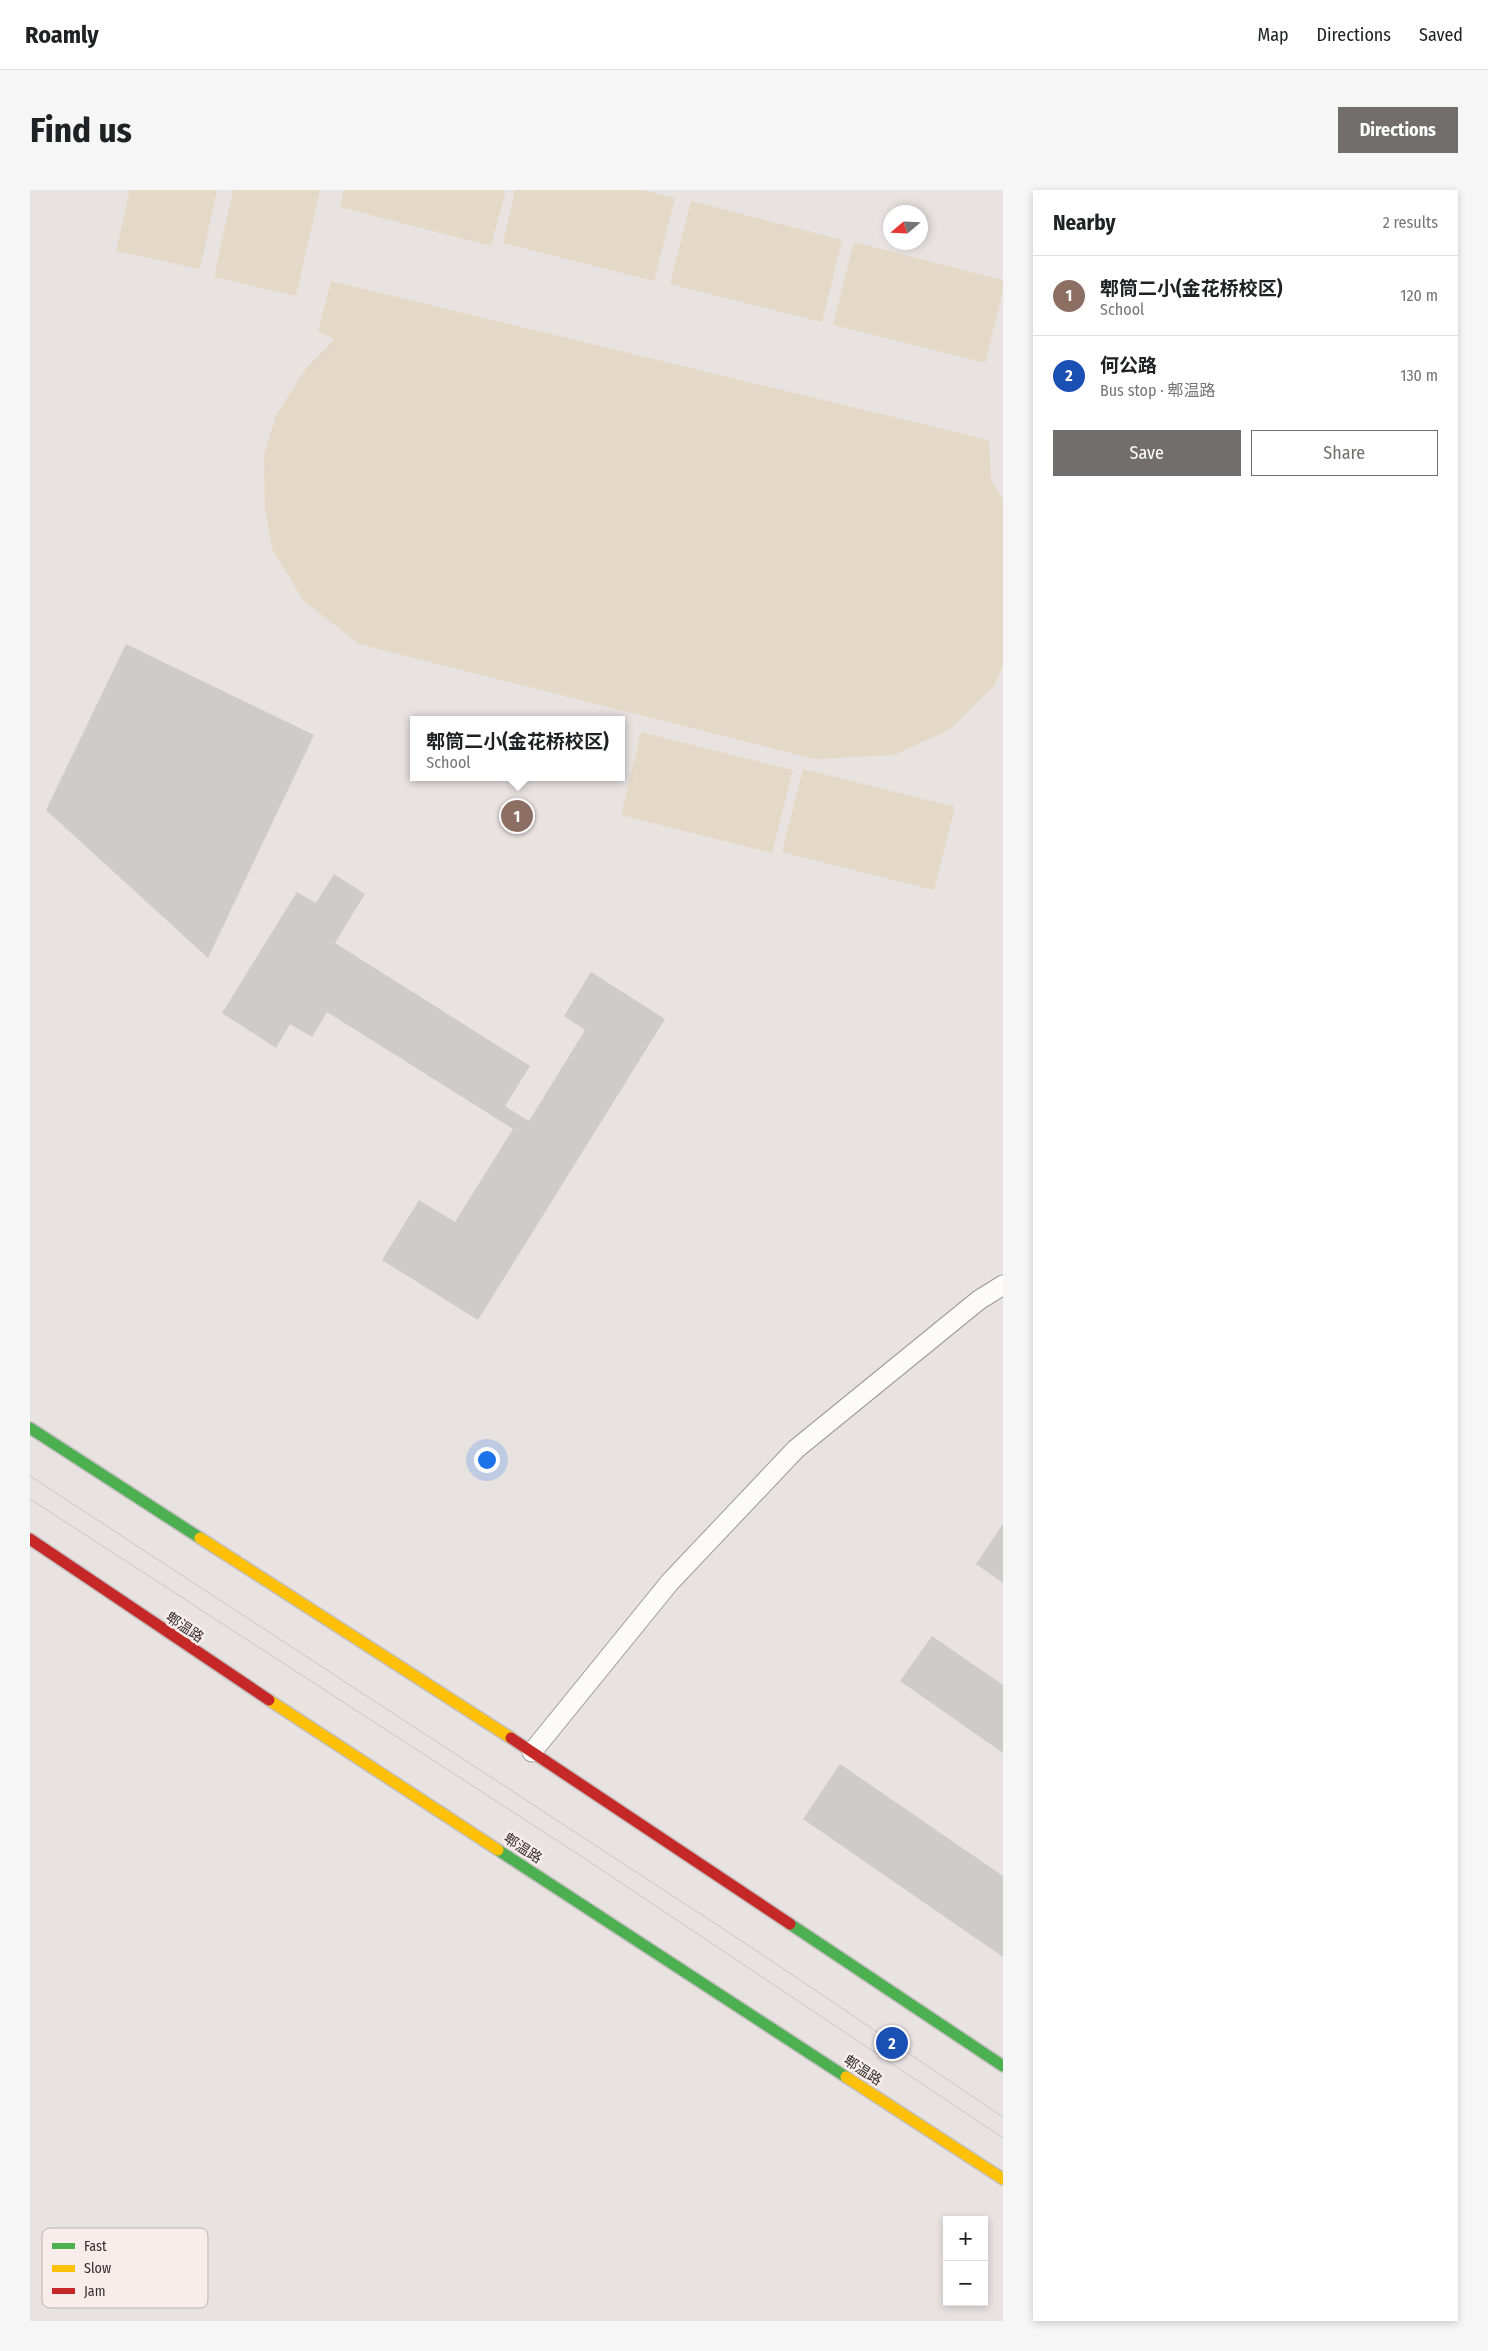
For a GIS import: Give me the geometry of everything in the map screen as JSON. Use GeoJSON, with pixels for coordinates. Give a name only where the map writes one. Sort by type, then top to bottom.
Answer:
{"type":"FeatureCollection","features":[{"type":"Feature","properties":{"kind":"main road"},"geometry":{"type":"LineString","coordinates":[[30,1428],[532,1752],[1003,2066]]}},
{"type":"Feature","properties":{"kind":"main road","name":"郫温路"},"geometry":{"type":"LineString","coordinates":[[30,1540],[209,1661],[1003,2179]]}},
{"type":"Feature","properties":{"kind":"lane"},"geometry":{"type":"LineString","coordinates":[[532,1752],[670,1582],[796,1449],[979,1300],[1003,1285]]}},
{"type":"Feature","properties":{"kind":"shaded area"},"geometry":{"type":"Polygon","coordinates":[[[130,190],[217,190],[200,269],[116,251],[130,190]]]}},
{"type":"Feature","properties":{"kind":"shaded area"},"geometry":{"type":"Polygon","coordinates":[[[233,190],[320,190],[296,296],[214,277],[233,190]]]}},
{"type":"Feature","properties":{"kind":"shaded area"},"geometry":{"type":"Polygon","coordinates":[[[344,190],[506,190],[491,246],[340,207],[344,190]]]}},
{"type":"Feature","properties":{"kind":"shaded area"},"geometry":{"type":"Polygon","coordinates":[[[515,190],[642,190],[675,198],[654,281],[503,243],[515,190]]]}},
{"type":"Feature","properties":{"kind":"shaded area"},"geometry":{"type":"Polygon","coordinates":[[[691,201],[842,240],[822,322],[670,284],[691,201]]]}},
{"type":"Feature","properties":{"kind":"shaded area"},"geometry":{"type":"Polygon","coordinates":[[[854,242],[1003,280],[1003,291],[985,363],[833,325],[854,242]]]}},
{"type":"Feature","properties":{"kind":"shaded area"},"geometry":{"type":"Polygon","coordinates":[[[331,281],[989,440],[991,480],[1003,499],[1003,665],[994,686],[949,730],[894,755],[814,759],[359,644],[304,601],[273,551],[265,510],[264,455],[276,415],[307,367],[335,339],[318,332],[331,281]]]}},
{"type":"Feature","properties":{"kind":"shaded area"},"geometry":{"type":"Polygon","coordinates":[[[641,732],[793,770],[772,853],[621,815],[641,732]]]}},
{"type":"Feature","properties":{"kind":"shaded area"},"geometry":{"type":"Polygon","coordinates":[[[803,769],[955,807],[934,890],[782,852],[803,769]]]}},
{"type":"Feature","properties":{"kind":"building"},"geometry":{"type":"Polygon","coordinates":[[[126,644],[314,735],[208,958],[46,810],[126,644]]]}},
{"type":"Feature","properties":{"kind":"building"},"geometry":{"type":"Polygon","coordinates":[[[334,874],[365,894],[335,943],[530,1066],[505,1106],[529,1121],[585,1030],[564,1016],[591,972],[665,1019],[478,1320],[382,1260],[419,1200],[455,1222],[513,1129],[327,1012],[312,1037],[290,1024],[276,1048],[222,1013],[297,892],[316,903],[334,874]]]}},
{"type":"Feature","properties":{"kind":"building"},"geometry":{"type":"Polygon","coordinates":[[[1003,1524],[1003,1583],[976,1564],[1003,1524]]]}},
{"type":"Feature","properties":{"kind":"building"},"geometry":{"type":"Polygon","coordinates":[[[932,1636],[1003,1685],[1003,1753],[900,1681],[932,1636]]]}},
{"type":"Feature","properties":{"kind":"building"},"geometry":{"type":"Polygon","coordinates":[[[840,1764],[1003,1876],[1003,1957],[803,1819],[840,1764]]]}},
{"type":"Feature","properties":{"kind":"tram line"},"geometry":{"type":"LineString","coordinates":[[30,1476],[757,1951],[1003,2117]]}},
{"type":"Feature","properties":{"kind":"tram line"},"geometry":{"type":"LineString","coordinates":[[30,1499],[587,1860],[1003,2138]]}},
{"type":"Feature","properties":{"kind":"traffic: fast"},"geometry":{"type":"LineString","coordinates":[[30,1428],[200,1538]]}},
{"type":"Feature","properties":{"kind":"traffic: fast"},"geometry":{"type":"LineString","coordinates":[[498,1850],[846,2077]]}},
{"type":"Feature","properties":{"kind":"traffic: fast"},"geometry":{"type":"LineString","coordinates":[[790,1924],[1003,2066]]}},
{"type":"Feature","properties":{"kind":"traffic: slow"},"geometry":{"type":"LineString","coordinates":[[200,1538],[511,1738]]}},
{"type":"Feature","properties":{"kind":"traffic: slow"},"geometry":{"type":"LineString","coordinates":[[269,1700],[498,1850]]}},
{"type":"Feature","properties":{"kind":"traffic: slow"},"geometry":{"type":"LineString","coordinates":[[846,2077],[1003,2179]]}},
{"type":"Feature","properties":{"kind":"traffic: jam"},"geometry":{"type":"LineString","coordinates":[[30,1539],[269,1700]]}},
{"type":"Feature","properties":{"kind":"traffic: jam"},"geometry":{"type":"LineString","coordinates":[[511,1738],[790,1924]]}},
{"type":"Feature","properties":{"kind":"place","name":"郫筒二小(金花桥校区)"},"geometry":{"type":"Point","coordinates":[517,816]}},
{"type":"Feature","properties":{"kind":"place","name":"何公路"},"geometry":{"type":"Point","coordinates":[892,2043]}}]}
